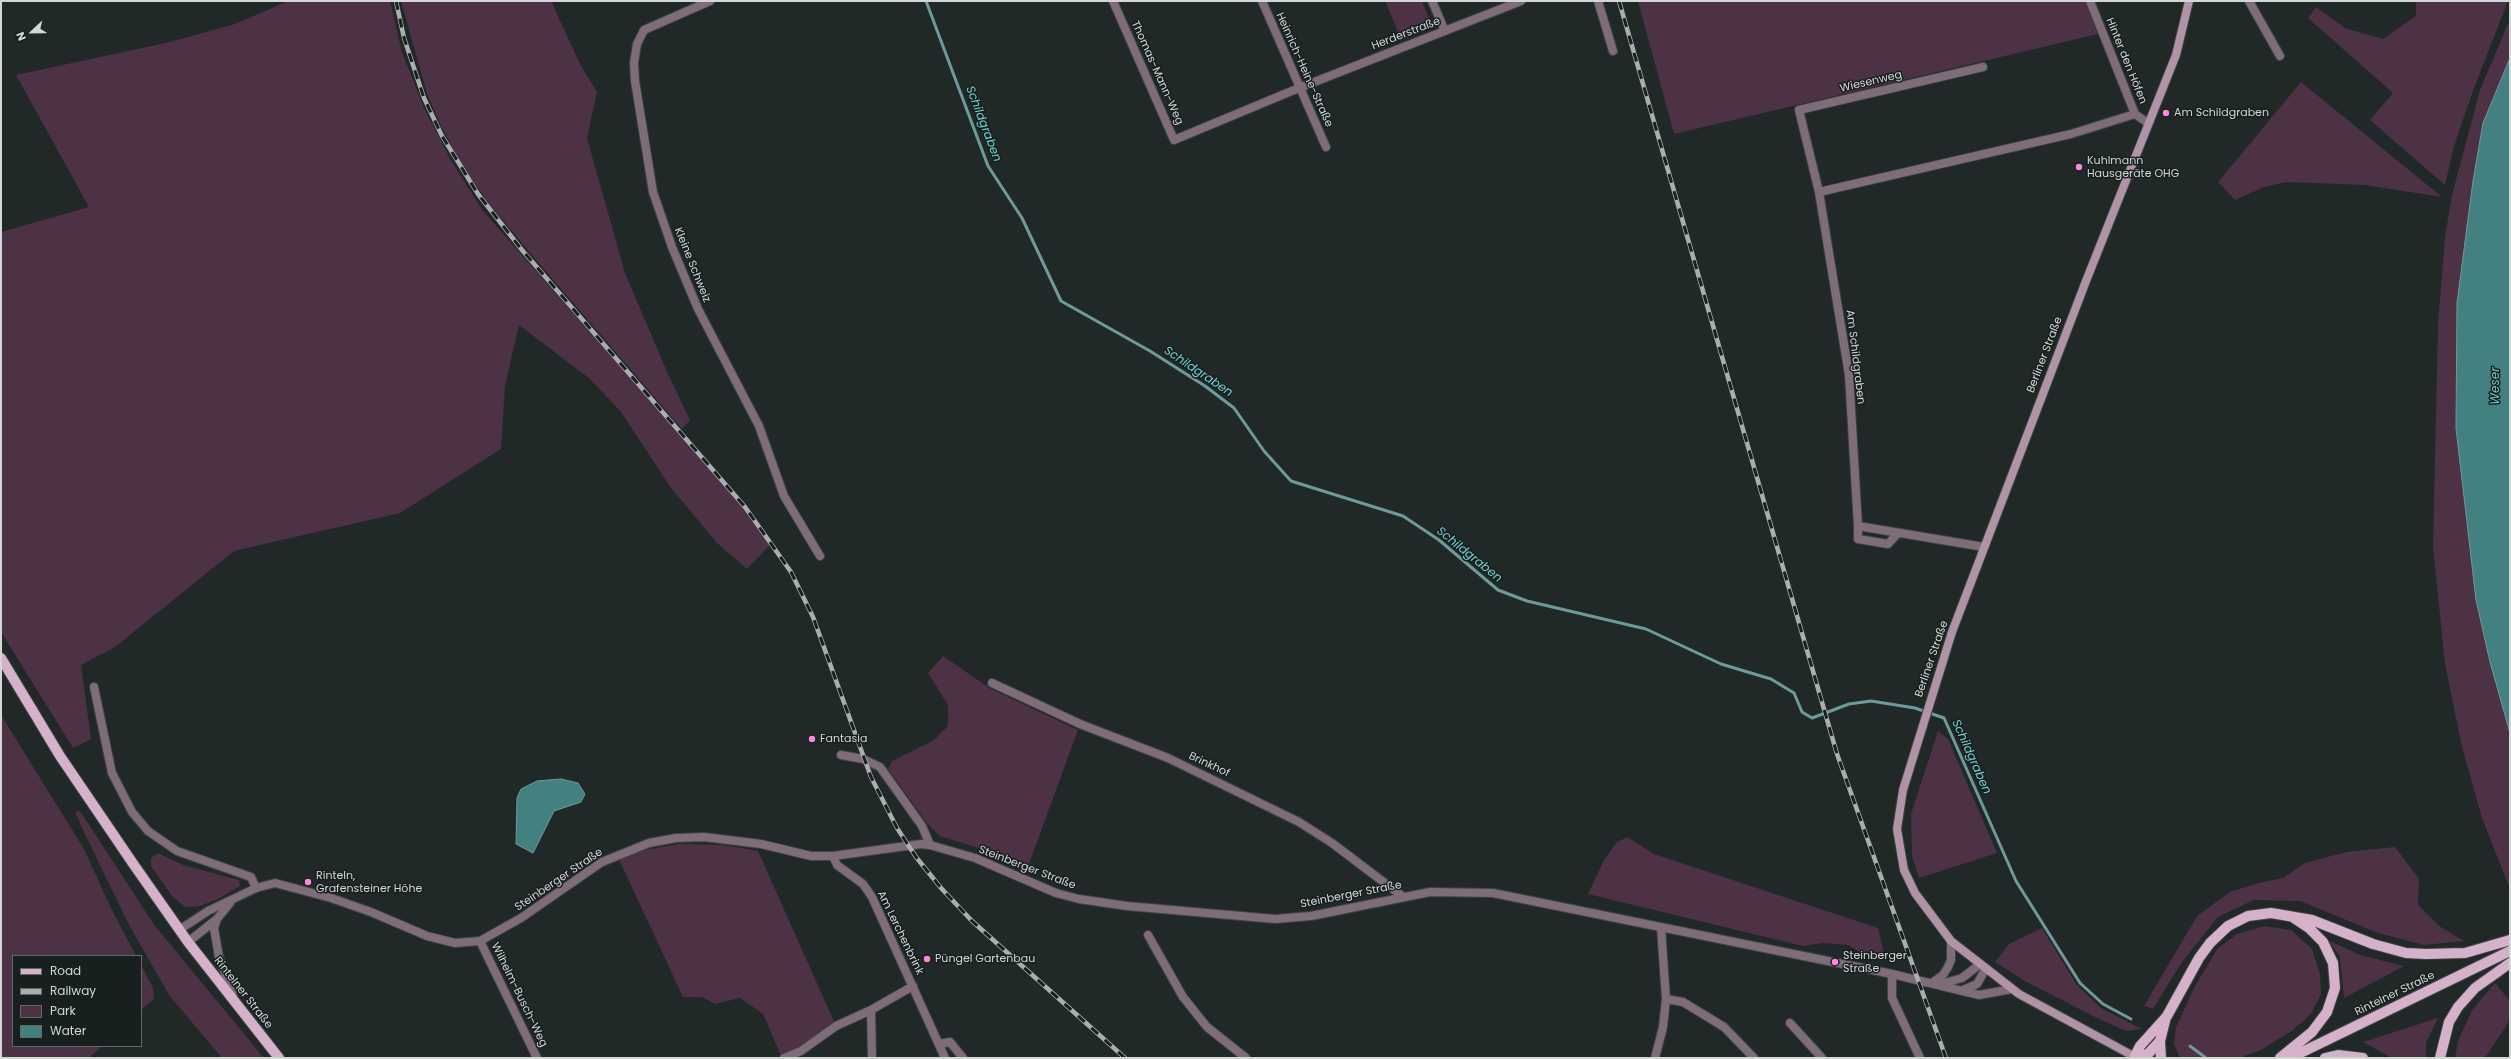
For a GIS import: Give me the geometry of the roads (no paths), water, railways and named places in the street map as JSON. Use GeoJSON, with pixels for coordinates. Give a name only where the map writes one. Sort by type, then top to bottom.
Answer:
{"type":"FeatureCollection","features":[{"type":"Feature","properties":{"kind":"main road","name":"Berliner Straße"},"geometry":{"type":"LineString","coordinates":[[2136,1057],[2012,989],[1982,967],[1951,941],[1915,893],[1904,870],[1897,829],[1903,790],[1928,704],[1984,548],[2148,123],[2176,55],[2189,1]]}},
{"type":"Feature","properties":{"kind":"main road","name":"Rintelner Straße"},"geometry":{"type":"LineString","coordinates":[[1,658],[60,756],[179,930],[279,1058]]}},
{"type":"Feature","properties":{"kind":"main road"},"geometry":{"type":"LineString","coordinates":[[2136,1057],[2140,1046],[2167,1016],[2199,958],[2220,933],[2248,916],[2265,913],[2287,914],[2312,920],[2373,944],[2406,953],[2444,955],[2480,950],[2510,940]]}},
{"type":"Feature","properties":{"kind":"main road"},"geometry":{"type":"LineString","coordinates":[[2280,1058],[2312,1032],[2327,1012],[2335,988],[2333,963],[2322,942],[2309,928],[2287,914]]}},
{"type":"Feature","properties":{"kind":"main road","name":"Rintelner Straße"},"geometry":{"type":"LineString","coordinates":[[2290,1058],[2510,951]]}},
{"type":"Feature","properties":{"kind":"main road"},"geometry":{"type":"LineString","coordinates":[[2440,1058],[2449,1022],[2458,1007],[2492,974],[2510,963]]}},
{"type":"Feature","properties":{"kind":"main road"},"geometry":{"type":"LineString","coordinates":[[2161,1058],[2160,1041],[2167,1016]]}},
{"type":"Feature","properties":{"kind":"main road"},"geometry":{"type":"LineString","coordinates":[[2136,1057],[2148,1054],[2160,1041]]}},
{"type":"Feature","properties":{"kind":"main road"},"geometry":{"type":"LineString","coordinates":[[2325,1058],[2338,1055],[2363,1058]]}},
{"type":"Feature","properties":{"kind":"street","name":"Kleine Schweiz"},"geometry":{"type":"LineString","coordinates":[[710,1],[644,30],[637,44],[634,63],[635,81],[653,192],[672,248],[698,309],[759,426],[784,496],[820,556]]}},
{"type":"Feature","properties":{"kind":"street","name":"Thomas-Mann-Weg"},"geometry":{"type":"LineString","coordinates":[[1113,1],[1174,140],[1299,88]]}},
{"type":"Feature","properties":{"kind":"street","name":"Heinrich-Heine-Straße"},"geometry":{"type":"LineString","coordinates":[[1262,1],[1326,147]]}},
{"type":"Feature","properties":{"kind":"street"},"geometry":{"type":"LineString","coordinates":[[1432,1],[1445,31]]}},
{"type":"Feature","properties":{"kind":"street","name":"Herderstraße"},"geometry":{"type":"LineString","coordinates":[[1299,88],[1521,1]]}},
{"type":"Feature","properties":{"kind":"street"},"geometry":{"type":"LineString","coordinates":[[1598,1],[1613,51]]}},
{"type":"Feature","properties":{"kind":"street","name":"Hinter den Höfen"},"geometry":{"type":"LineString","coordinates":[[2090,1],[2135,114],[2148,123]]}},
{"type":"Feature","properties":{"kind":"street"},"geometry":{"type":"LineString","coordinates":[[2249,1],[2280,56]]}},
{"type":"Feature","properties":{"kind":"street","name":"Wiesenweg"},"geometry":{"type":"LineString","coordinates":[[1808,146],[1799,110],[1983,67]]}},
{"type":"Feature","properties":{"kind":"street"},"geometry":{"type":"LineString","coordinates":[[1819,192],[2071,134],[2135,114]]}},
{"type":"Feature","properties":{"kind":"street","name":"Am Schildgraben"},"geometry":{"type":"LineString","coordinates":[[1808,146],[1819,192],[1848,375],[1858,539],[1888,544],[1898,533]]}},
{"type":"Feature","properties":{"kind":"street"},"geometry":{"type":"LineString","coordinates":[[1858,526],[1984,548]]}},
{"type":"Feature","properties":{"kind":"street","name":"Brinkhof"},"geometry":{"type":"LineString","coordinates":[[992,683],[1080,724],[1168,758],[1286,815],[1332,843],[1402,896]]}},
{"type":"Feature","properties":{"kind":"street"},"geometry":{"type":"LineString","coordinates":[[94,687],[112,773],[132,812],[148,831],[178,851],[251,878],[256,888]]}},
{"type":"Feature","properties":{"kind":"street"},"geometry":{"type":"LineString","coordinates":[[841,755],[863,759],[880,767],[922,826],[930,845]]}},
{"type":"Feature","properties":{"kind":"street","name":"Steinberger Straße"},"geometry":{"type":"LineString","coordinates":[[179,930],[208,911],[232,901],[256,888],[274,883],[291,886],[371,912],[427,936],[455,943],[480,941],[522,918],[602,862],[648,843],[676,838],[704,837],[761,844],[811,856],[833,856],[921,844],[930,845],[975,858],[1056,892],[1079,899],[1119,906],[1275,920],[1311,916],[1402,896],[1456,891],[1493,893],[1521,897],[1662,928],[1936,983],[1986,995],[2012,989]]}},
{"type":"Feature","properties":{"kind":"street","name":"Am Lerchenbrink"},"geometry":{"type":"LineString","coordinates":[[833,856],[837,865],[863,884],[872,897],[945,1058]]}},
{"type":"Feature","properties":{"kind":"street","name":"Steinberger Straße"},"geometry":{"type":"LineString","coordinates":[[188,942],[216,919],[232,901]]}},
{"type":"Feature","properties":{"kind":"street"},"geometry":{"type":"LineString","coordinates":[[216,919],[214,928],[219,957],[236,1004]]}},
{"type":"Feature","properties":{"kind":"street"},"geometry":{"type":"LineString","coordinates":[[1655,1058],[1663,1027],[1666,999],[1662,928]]}},
{"type":"Feature","properties":{"kind":"street"},"geometry":{"type":"LineString","coordinates":[[1148,935],[1183,998],[1207,1027],[1246,1058]]}},
{"type":"Feature","properties":{"kind":"street","name":"Wilhelm-Busch-Weg"},"geometry":{"type":"LineString","coordinates":[[480,941],[537,1058]]}},
{"type":"Feature","properties":{"kind":"street"},"geometry":{"type":"LineString","coordinates":[[1936,983],[1943,975],[1951,960],[1951,941]]}},
{"type":"Feature","properties":{"kind":"street"},"geometry":{"type":"LineString","coordinates":[[1962,990],[1977,984],[1982,967]]}},
{"type":"Feature","properties":{"kind":"street","name":"Steinberger Straße"},"geometry":{"type":"LineString","coordinates":[[1936,983],[1962,978],[1982,967]]}},
{"type":"Feature","properties":{"kind":"street"},"geometry":{"type":"LineString","coordinates":[[1892,974],[1892,998],[1920,1058]]}},
{"type":"Feature","properties":{"kind":"street","name":"Am Lerchenbrink"},"geometry":{"type":"LineString","coordinates":[[784,1058],[801,1051],[836,1026],[871,1010],[913,986]]}},
{"type":"Feature","properties":{"kind":"street"},"geometry":{"type":"LineString","coordinates":[[1666,999],[1683,1002],[1724,1027],[1754,1058]]}},
{"type":"Feature","properties":{"kind":"street"},"geometry":{"type":"LineString","coordinates":[[871,1010],[872,1058]]}},
{"type":"Feature","properties":{"kind":"street"},"geometry":{"type":"LineString","coordinates":[[1790,1023],[1822,1058]]}},
{"type":"Feature","properties":{"kind":"street"},"geometry":{"type":"LineString","coordinates":[[939,1044],[950,1042],[962,1058]]}},
{"type":"Feature","properties":{"kind":"water","name":"Weser"},"geometry":{"type":"Polygon","coordinates":[[[2510,58],[2510,733],[2490,662],[2476,600],[2456,428],[2457,303],[2473,181],[2483,123],[2510,58]]]}},
{"type":"Feature","properties":{"kind":"water"},"geometry":{"type":"Polygon","coordinates":[[[561,779],[578,783],[585,794],[581,802],[554,811],[533,853],[516,844],[517,798],[521,789],[537,781],[561,779]]]}},
{"type":"Feature","properties":{"kind":"waterway","name":"Schildgraben"},"geometry":{"type":"LineString","coordinates":[[926,1],[988,166],[1022,218],[1061,301],[1150,351],[1205,386],[1234,408],[1264,451],[1291,481],[1403,516],[1439,540],[1498,590],[1527,601],[1646,629],[1721,664],[1771,679],[1794,693],[1802,712],[1812,718],[1849,704],[1871,701],[1915,708],[1944,718],[2016,881],[2080,983],[2103,1004],[2131,1019]]}},
{"type":"Feature","properties":{"kind":"waterway","name":"Schildgraben"},"geometry":{"type":"LineString","coordinates":[[2190,1046],[2206,1058]]}},
{"type":"Feature","properties":{"kind":"railway"},"geometry":{"type":"LineString","coordinates":[[396,1],[404,38],[424,98],[442,136],[478,194],[522,250],[745,507],[791,572],[813,617],[871,777],[897,828],[916,857],[941,888],[972,921],[1125,1058]]}},
{"type":"Feature","properties":{"kind":"railway"},"geometry":{"type":"LineString","coordinates":[[1619,1],[1837,754],[1946,1058]]}},
{"type":"Feature","properties":{"kind":"place","name":"Am Schildgraben"},"geometry":{"type":"Point","coordinates":[2166,113]}},
{"type":"Feature","properties":{"kind":"place","name":"Kuhlmann Hausgeräte OHG"},"geometry":{"type":"Point","coordinates":[2079,167]}},
{"type":"Feature","properties":{"kind":"place","name":"Fantasia"},"geometry":{"type":"Point","coordinates":[812,739]}},
{"type":"Feature","properties":{"kind":"place","name":"Rinteln, Grafensteiner Höhe"},"geometry":{"type":"Point","coordinates":[308,882]}},
{"type":"Feature","properties":{"kind":"place","name":"Püngel Gartenbau"},"geometry":{"type":"Point","coordinates":[927,959]}},
{"type":"Feature","properties":{"kind":"place","name":"Steinberger Straße"},"geometry":{"type":"Point","coordinates":[1835,962]}}]}
